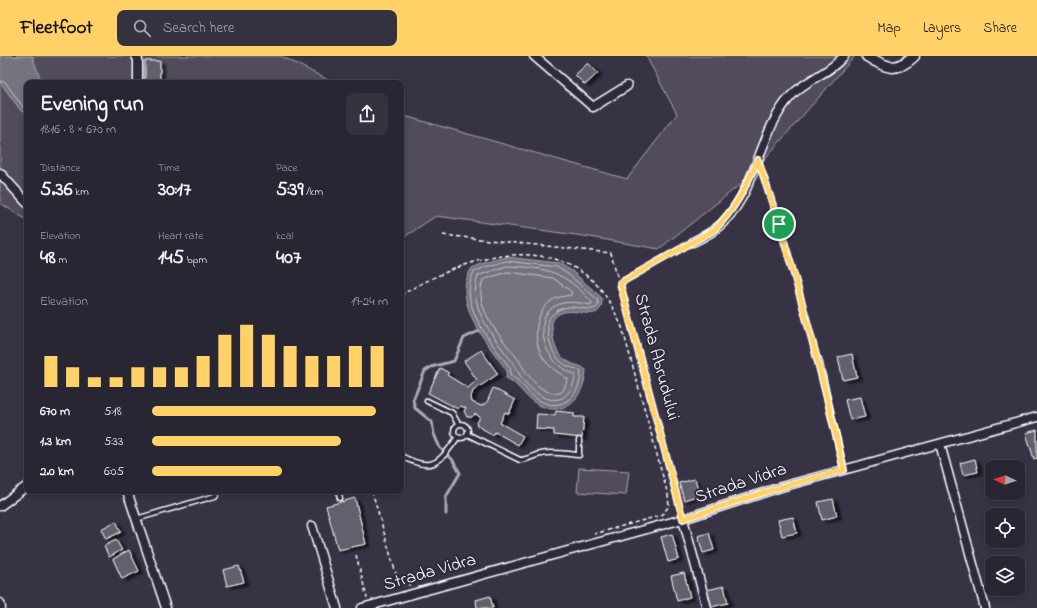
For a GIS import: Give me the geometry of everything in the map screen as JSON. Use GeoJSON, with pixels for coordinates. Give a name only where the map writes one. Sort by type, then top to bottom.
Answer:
{"type":"FeatureCollection","features":[{"type":"Feature","properties":{"kind":"street"},"geometry":{"type":"LineString","coordinates":[[136,56],[138,60],[138,80]]}},
{"type":"Feature","properties":{"kind":"street"},"geometry":{"type":"LineString","coordinates":[[534,56],[593,107],[627,86]]}},
{"type":"Feature","properties":{"kind":"street"},"geometry":{"type":"LineString","coordinates":[[693,242],[714,230],[727,218],[741,198],[758,160],[767,135],[790,96],[804,84],[836,66],[844,56]]}},
{"type":"Feature","properties":{"kind":"street"},"geometry":{"type":"LineString","coordinates":[[867,56],[883,66],[891,67],[898,67],[907,63],[914,56]]}},
{"type":"Feature","properties":{"kind":"street"},"geometry":{"type":"LineString","coordinates":[[0,173],[24,200]]}},
{"type":"Feature","properties":{"kind":"street","name":"Strada Vidra"},"geometry":{"type":"LineString","coordinates":[[365,607],[683,519],[781,487],[1037,417]]}},
{"type":"Feature","properties":{"kind":"street"},"geometry":{"type":"LineString","coordinates":[[940,444],[985,608]]}},
{"type":"Feature","properties":{"kind":"street"},"geometry":{"type":"LineString","coordinates":[[0,506],[24,488]]}},
{"type":"Feature","properties":{"kind":"street"},"geometry":{"type":"LineString","coordinates":[[127,494],[166,608]]}},
{"type":"Feature","properties":{"kind":"street"},"geometry":{"type":"LineString","coordinates":[[683,519],[707,608]]}},
{"type":"Feature","properties":{"kind":"street"},"geometry":{"type":"LineString","coordinates":[[312,526],[337,608]]}},
{"type":"Feature","properties":{"kind":"street"},"geometry":{"type":"LineString","coordinates":[[0,603],[1,608]]}},
{"type":"Feature","properties":{"kind":"lane"},"geometry":{"type":"LineString","coordinates":[[819,359],[844,470]]}},
{"type":"Feature","properties":{"kind":"lane"},"geometry":{"type":"LineString","coordinates":[[427,401],[452,413],[458,424]]}},
{"type":"Feature","properties":{"kind":"lane"},"geometry":{"type":"LineString","coordinates":[[458,424],[463,424],[466,427],[467,434]]}},
{"type":"Feature","properties":{"kind":"lane"},"geometry":{"type":"LineString","coordinates":[[458,424],[454,430],[458,437]]}},
{"type":"Feature","properties":{"kind":"lane"},"geometry":{"type":"LineString","coordinates":[[458,437],[464,437],[467,434]]}},
{"type":"Feature","properties":{"kind":"lane"},"geometry":{"type":"LineString","coordinates":[[467,434],[520,460],[540,454],[553,453],[579,455],[579,440]]}},
{"type":"Feature","properties":{"kind":"lane"},"geometry":{"type":"LineString","coordinates":[[404,458],[415,463],[427,465],[436,463],[443,458],[458,437]]}},
{"type":"Feature","properties":{"kind":"lane"},"geometry":{"type":"LineString","coordinates":[[136,520],[214,496],[216,494]]}},
{"type":"Feature","properties":{"kind":"lane"},"geometry":{"type":"LineString","coordinates":[[339,494],[340,498]]}},
{"type":"Feature","properties":{"kind":"path"},"geometry":{"type":"LineString","coordinates":[[758,160],[789,255],[819,359]]}},
{"type":"Feature","properties":{"kind":"path","name":"Strada Abrudului"},"geometry":{"type":"LineString","coordinates":[[443,235],[611,254],[683,519]]}},
{"type":"Feature","properties":{"kind":"path"},"geometry":{"type":"LineString","coordinates":[[620,283],[693,242]]}},
{"type":"Feature","properties":{"kind":"path"},"geometry":{"type":"LineString","coordinates":[[404,292],[440,273],[484,259],[511,255],[559,260],[575,268],[593,282],[611,303],[622,327],[668,495],[669,506],[662,515],[594,534]]}},
{"type":"Feature","properties":{"kind":"path"},"geometry":{"type":"LineString","coordinates":[[373,494],[398,581],[404,585],[414,584]]}},
{"type":"Feature","properties":{"kind":"path"},"geometry":{"type":"LineString","coordinates":[[356,555],[365,607]]}},
{"type":"Feature","properties":{"kind":"shaded area"},"geometry":{"type":"Polygon","coordinates":[[[0,56],[281,56],[328,80],[24,80],[24,218],[0,203],[0,56]]]}},
{"type":"Feature","properties":{"kind":"shaded area"},"geometry":{"type":"Polygon","coordinates":[[[646,56],[855,56],[747,179],[659,249],[584,236],[436,216],[404,237],[404,116],[627,179],[677,114],[646,56]]]}},
{"type":"Feature","properties":{"kind":"shaded area"},"geometry":{"type":"Polygon","coordinates":[[[579,468],[629,471],[626,495],[577,492],[579,468]]]}},
{"type":"Feature","properties":{"kind":"water"},"geometry":{"type":"Polygon","coordinates":[[[0,56],[32,56],[41,80],[24,80],[24,112],[22,112],[0,82],[0,56]]]}},
{"type":"Feature","properties":{"kind":"water"},"geometry":{"type":"Polygon","coordinates":[[[507,257],[558,263],[572,271],[602,298],[601,306],[598,311],[594,313],[568,311],[558,314],[552,321],[555,346],[561,356],[565,360],[586,370],[581,391],[569,405],[552,409],[542,406],[531,400],[506,378],[507,371],[482,336],[468,308],[465,294],[466,281],[472,268],[507,257]]]}},
{"type":"Feature","properties":{"kind":"building"},"geometry":{"type":"Polygon","coordinates":[[[145,61],[160,61],[160,80],[145,80],[145,61]]]}},
{"type":"Feature","properties":{"kind":"building"},"geometry":{"type":"Polygon","coordinates":[[[588,63],[598,73],[585,85],[575,75],[588,63]]]}},
{"type":"Feature","properties":{"kind":"building"},"geometry":{"type":"Polygon","coordinates":[[[481,350],[498,374],[473,391],[471,397],[472,402],[481,406],[487,402],[493,388],[515,400],[509,414],[505,412],[500,423],[523,436],[518,445],[495,432],[493,435],[476,425],[480,417],[475,414],[472,417],[467,417],[464,411],[466,408],[460,406],[458,409],[428,393],[440,368],[449,373],[447,375],[468,388],[477,380],[464,361],[481,350]]]}},
{"type":"Feature","properties":{"kind":"building"},"geometry":{"type":"Polygon","coordinates":[[[852,354],[857,377],[843,380],[838,357],[852,354]]]}},
{"type":"Feature","properties":{"kind":"building"},"geometry":{"type":"Polygon","coordinates":[[[860,397],[865,417],[850,420],[845,400],[860,397]]]}},
{"type":"Feature","properties":{"kind":"building"},"geometry":{"type":"Polygon","coordinates":[[[556,411],[574,413],[574,417],[584,417],[582,438],[554,435],[554,430],[536,429],[537,414],[555,415],[556,411]]]}},
{"type":"Feature","properties":{"kind":"building"},"geometry":{"type":"Polygon","coordinates":[[[1037,430],[1037,458],[1034,459],[1026,433],[1037,430]]]}},
{"type":"Feature","properties":{"kind":"building"},"geometry":{"type":"Polygon","coordinates":[[[975,459],[978,472],[963,475],[960,463],[975,459]]]}},
{"type":"Feature","properties":{"kind":"building"},"geometry":{"type":"Polygon","coordinates":[[[695,479],[700,495],[684,500],[679,483],[695,479]]]}},
{"type":"Feature","properties":{"kind":"building"},"geometry":{"type":"Polygon","coordinates":[[[355,498],[366,544],[338,550],[326,506],[355,498]]]}},
{"type":"Feature","properties":{"kind":"building"},"geometry":{"type":"Polygon","coordinates":[[[833,499],[837,516],[822,520],[818,502],[833,499]]]}},
{"type":"Feature","properties":{"kind":"building"},"geometry":{"type":"Polygon","coordinates":[[[793,517],[797,533],[782,536],[778,520],[793,517]]]}},
{"type":"Feature","properties":{"kind":"building"},"geometry":{"type":"Polygon","coordinates":[[[116,521],[121,532],[106,539],[101,529],[116,521]]]}},
{"type":"Feature","properties":{"kind":"building"},"geometry":{"type":"Polygon","coordinates":[[[709,533],[714,550],[703,553],[698,536],[709,533]]]}},
{"type":"Feature","properties":{"kind":"building"},"geometry":{"type":"Polygon","coordinates":[[[672,534],[679,559],[668,562],[661,537],[672,534]]]}},
{"type":"Feature","properties":{"kind":"building"},"geometry":{"type":"Polygon","coordinates":[[[116,540],[122,550],[109,557],[104,546],[116,540]]]}},
{"type":"Feature","properties":{"kind":"building"},"geometry":{"type":"Polygon","coordinates":[[[129,550],[139,571],[122,579],[113,559],[129,550]]]}},
{"type":"Feature","properties":{"kind":"building"},"geometry":{"type":"Polygon","coordinates":[[[239,566],[244,582],[227,586],[223,570],[239,566]]]}},
{"type":"Feature","properties":{"kind":"building"},"geometry":{"type":"Polygon","coordinates":[[[684,573],[690,597],[677,601],[671,576],[684,573]]]}},
{"type":"Feature","properties":{"kind":"building"},"geometry":{"type":"Polygon","coordinates":[[[724,586],[728,603],[711,607],[707,590],[724,586]]]}},
{"type":"Feature","properties":{"kind":"building"},"geometry":{"type":"Polygon","coordinates":[[[490,596],[493,608],[477,608],[476,600],[490,596]]]}},
{"type":"Feature","properties":{"kind":"waterway"},"geometry":{"type":"LineString","coordinates":[[446,514],[446,497],[460,473],[452,459],[440,448],[434,434],[432,422],[415,408],[413,400],[425,371],[431,367],[454,361],[464,338],[479,331]]}},
{"type":"Feature","properties":{"kind":"route"},"geometry":{"type":"LineString","coordinates":[[758,160],[779,224],[819,359],[844,470],[781,487],[683,519],[620,283],[714,230],[727,218],[741,198],[758,160]]}}]}
